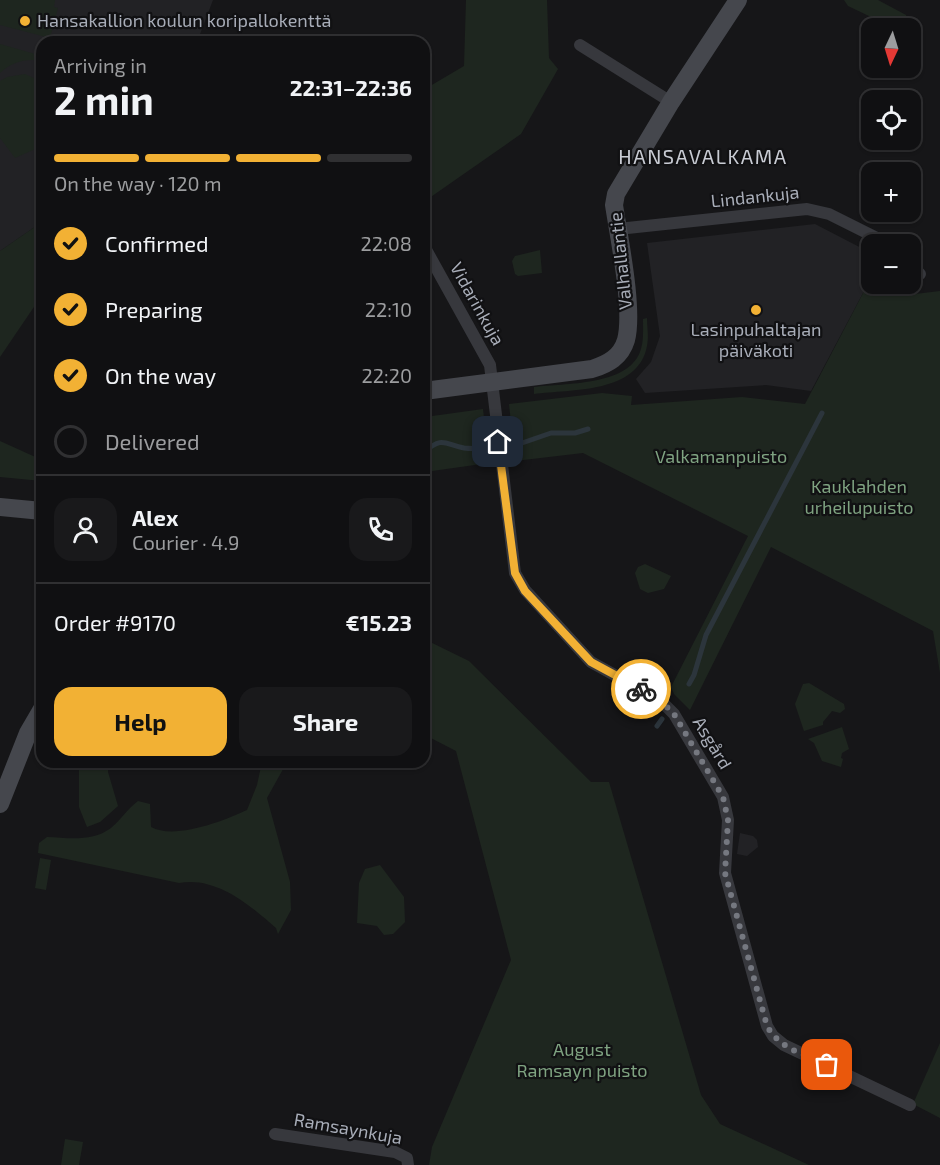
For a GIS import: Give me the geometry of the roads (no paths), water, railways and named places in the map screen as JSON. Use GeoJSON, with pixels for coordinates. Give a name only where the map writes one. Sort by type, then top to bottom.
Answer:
{"type":"FeatureCollection","features":[{"type":"Feature","properties":{"kind":"street","name":"Valhallantie"},"geometry":{"type":"LineString","coordinates":[[430,390],[592,369],[607,364],[618,355],[626,341],[628,325],[625,283],[614,205],[620,185],[738,0]]}},
{"type":"Feature","properties":{"kind":"street"},"geometry":{"type":"LineString","coordinates":[[580,45],[671,102]]}},
{"type":"Feature","properties":{"kind":"street","name":"Lindankuja"},"geometry":{"type":"LineString","coordinates":[[618,229],[807,209],[829,214],[869,234]]}},
{"type":"Feature","properties":{"kind":"street","name":"Vidarinkuja"},"geometry":{"type":"LineString","coordinates":[[430,257],[490,365],[492,382]]}},
{"type":"Feature","properties":{"kind":"street","name":"Asgård"},"geometry":{"type":"LineString","coordinates":[[492,382],[515,573],[525,591],[591,662],[660,700],[674,714],[723,797],[728,820],[725,873],[767,1026],[773,1036],[784,1045],[910,1105]]}},
{"type":"Feature","properties":{"kind":"street"},"geometry":{"type":"LineString","coordinates":[[0,507],[36,512]]}},
{"type":"Feature","properties":{"kind":"street"},"geometry":{"type":"LineString","coordinates":[[0,804],[28,733],[36,719]]}},
{"type":"Feature","properties":{"kind":"street","name":"Ramsaynkuja"},"geometry":{"type":"LineString","coordinates":[[275,1134],[395,1152],[407,1158],[408,1165]]}},
{"type":"Feature","properties":{"kind":"waterway"},"geometry":{"type":"LineString","coordinates":[[689,684],[706,635],[822,413]]}},
{"type":"Feature","properties":{"kind":"waterway"},"geometry":{"type":"LineString","coordinates":[[522,443],[551,433],[575,433],[588,429]]}},
{"type":"Feature","properties":{"kind":"waterway"},"geometry":{"type":"LineString","coordinates":[[430,447],[444,442],[464,448],[484,449]]}},
{"type":"Feature","properties":{"kind":"waterway"},"geometry":{"type":"LineString","coordinates":[[657,726],[662,719]]}},
{"type":"Feature","properties":{"kind":"place","name":"Hansakallion koulun koripallokenttä"},"geometry":{"type":"Point","coordinates":[25,21]}},
{"type":"Feature","properties":{"kind":"place","name":"Lasinpuhaltajan päiväkoti"},"geometry":{"type":"Point","coordinates":[756,310]}},
{"type":"Feature","properties":{"kind":"district","name":"HANSAVALKAMA"},"geometry":{"type":"Point","coordinates":[703,157]}},
{"type":"Feature","properties":{"kind":"park label","name":"Valkamanpuisto"},"geometry":{"type":"Point","coordinates":[721,457]}},
{"type":"Feature","properties":{"kind":"park label","name":"Kauklahden urheilupuisto"},"geometry":{"type":"Point","coordinates":[859,497]}},
{"type":"Feature","properties":{"kind":"park label","name":"August Ramsayn puisto"},"geometry":{"type":"Point","coordinates":[582,1060]}}]}
